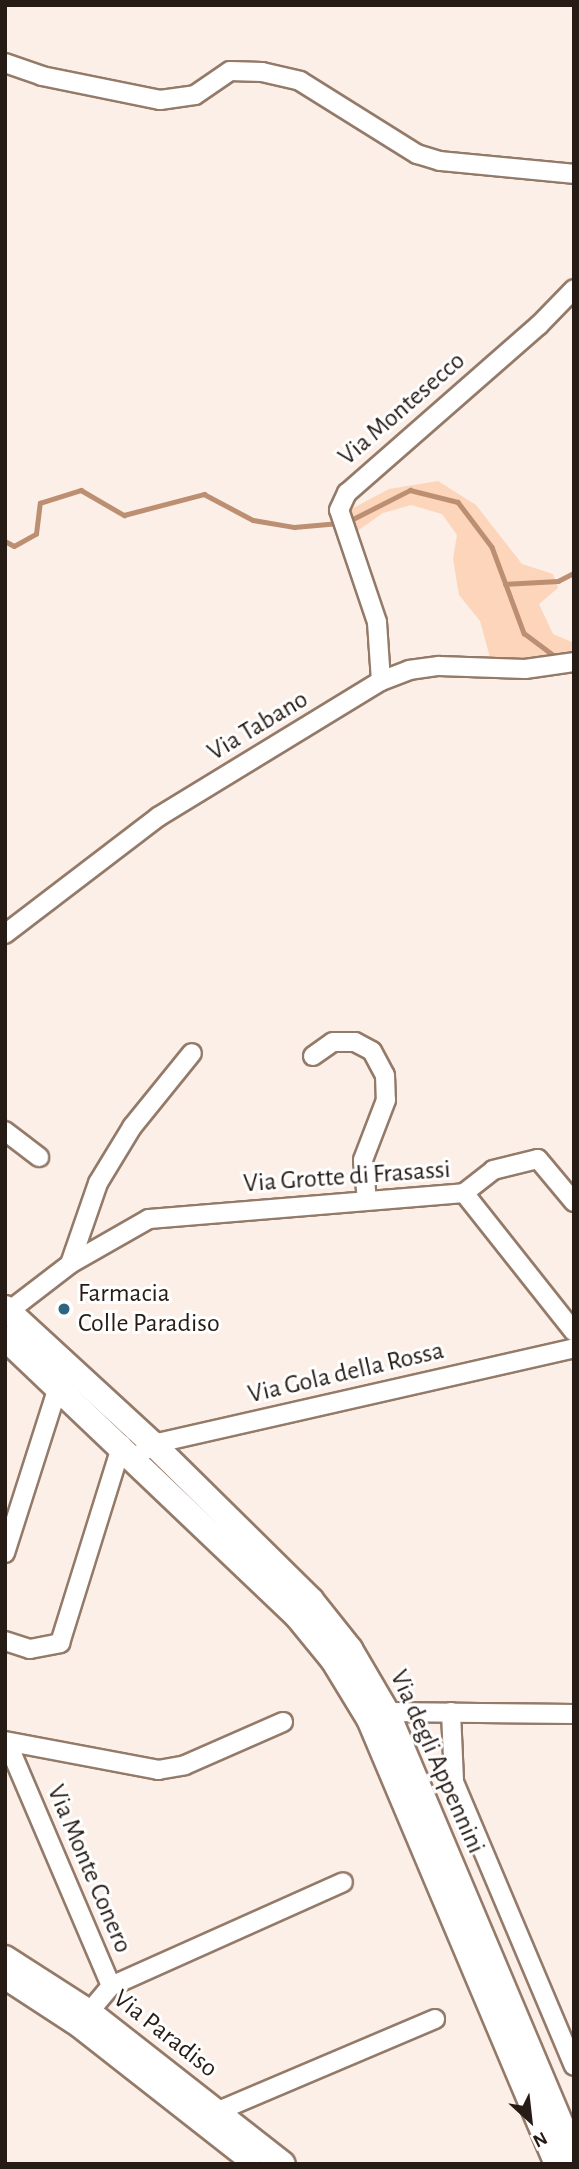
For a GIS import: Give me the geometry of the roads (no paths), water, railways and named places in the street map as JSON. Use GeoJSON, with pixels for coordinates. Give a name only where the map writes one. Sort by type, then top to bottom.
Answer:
{"type":"FeatureCollection","features":[{"type":"Feature","properties":{"kind":"street"},"geometry":{"type":"LineString","coordinates":[[5,63],[42,76],[160,100],[195,95],[230,71],[262,72],[300,81],[417,155],[440,161],[574,174]]}},
{"type":"Feature","properties":{"kind":"street","name":"Via Montesecco"},"geometry":{"type":"LineString","coordinates":[[381,681],[377,622],[339,510],[359,478],[539,325],[574,289]]}},
{"type":"Feature","properties":{"kind":"street","name":"Via Tabano"},"geometry":{"type":"LineString","coordinates":[[5,934],[158,817],[381,681],[409,670],[464,664],[548,667],[574,662]]}},
{"type":"Feature","properties":{"kind":"street"},"geometry":{"type":"LineString","coordinates":[[313,1056],[333,1042],[355,1042],[372,1051],[386,1075],[386,1100],[363,1160],[367,1200]]}},
{"type":"Feature","properties":{"kind":"street"},"geometry":{"type":"LineString","coordinates":[[69,1264],[98,1183],[132,1128],[192,1053]]}},
{"type":"Feature","properties":{"kind":"street"},"geometry":{"type":"LineString","coordinates":[[5,1131],[39,1157]]}},
{"type":"Feature","properties":{"kind":"street"},"geometry":{"type":"LineString","coordinates":[[464,1192],[493,1170],[538,1159],[574,1202]]}},
{"type":"Feature","properties":{"kind":"street","name":"Via Grotte di Frasassi"},"geometry":{"type":"LineString","coordinates":[[6,1313],[69,1264],[149,1219],[464,1192],[574,1332]]}},
{"type":"Feature","properties":{"kind":"street","name":"Via degli Appennini"},"geometry":{"type":"LineString","coordinates":[[6,1313],[137,1449]]}},
{"type":"Feature","properties":{"kind":"street","name":"Via degli Appennini"},"geometry":{"type":"LineString","coordinates":[[5,1338],[312,1600],[350,1648],[557,2164]]}},
{"type":"Feature","properties":{"kind":"street","name":"Via Gola della Rossa"},"geometry":{"type":"LineString","coordinates":[[137,1449],[574,1348]]}},
{"type":"Feature","properties":{"kind":"street"},"geometry":{"type":"LineString","coordinates":[[5,1553],[59,1384]]}},
{"type":"Feature","properties":{"kind":"street"},"geometry":{"type":"LineString","coordinates":[[5,1641],[30,1649],[52,1647],[60,1643],[137,1449]]}},
{"type":"Feature","properties":{"kind":"street"},"geometry":{"type":"LineString","coordinates":[[451,1712],[454,1782],[574,2066]]}},
{"type":"Feature","properties":{"kind":"street"},"geometry":{"type":"LineString","coordinates":[[378,1715],[451,1712],[574,1714]]}},
{"type":"Feature","properties":{"kind":"street","name":"Via degli Appennini"},"geometry":{"type":"LineString","coordinates":[[378,1715],[574,2155]]}},
{"type":"Feature","properties":{"kind":"street"},"geometry":{"type":"LineString","coordinates":[[6,1742],[159,1770],[185,1765],[283,1722]]}},
{"type":"Feature","properties":{"kind":"street","name":"Via Monte Conero"},"geometry":{"type":"LineString","coordinates":[[6,1742],[111,1986],[89,2012]]}},
{"type":"Feature","properties":{"kind":"street"},"geometry":{"type":"LineString","coordinates":[[111,1986],[342,1882]]}},
{"type":"Feature","properties":{"kind":"street","name":"Via Paradiso"},"geometry":{"type":"LineString","coordinates":[[5,1958],[89,2012],[283,2164]]}},
{"type":"Feature","properties":{"kind":"street"},"geometry":{"type":"LineString","coordinates":[[5,1980],[77,2026],[252,2164]]}},
{"type":"Feature","properties":{"kind":"street"},"geometry":{"type":"LineString","coordinates":[[216,2112],[435,2019]]}},
{"type":"Feature","properties":{"kind":"waterway"},"geometry":{"type":"LineString","coordinates":[[5,541],[14,546],[36,534],[40,503],[81,490],[124,515],[204,494],[253,520],[294,527],[339,523]]}},
{"type":"Feature","properties":{"kind":"waterway"},"geometry":{"type":"LineString","coordinates":[[347,522],[410,490],[458,502],[492,547],[524,633],[560,660]]}},
{"type":"Feature","properties":{"kind":"waterway"},"geometry":{"type":"LineString","coordinates":[[505,584],[558,581],[574,573]]}},
{"type":"Feature","properties":{"kind":"place","name":"Farmacia Colle Paradiso"},"geometry":{"type":"Point","coordinates":[64,1309]}}]}
